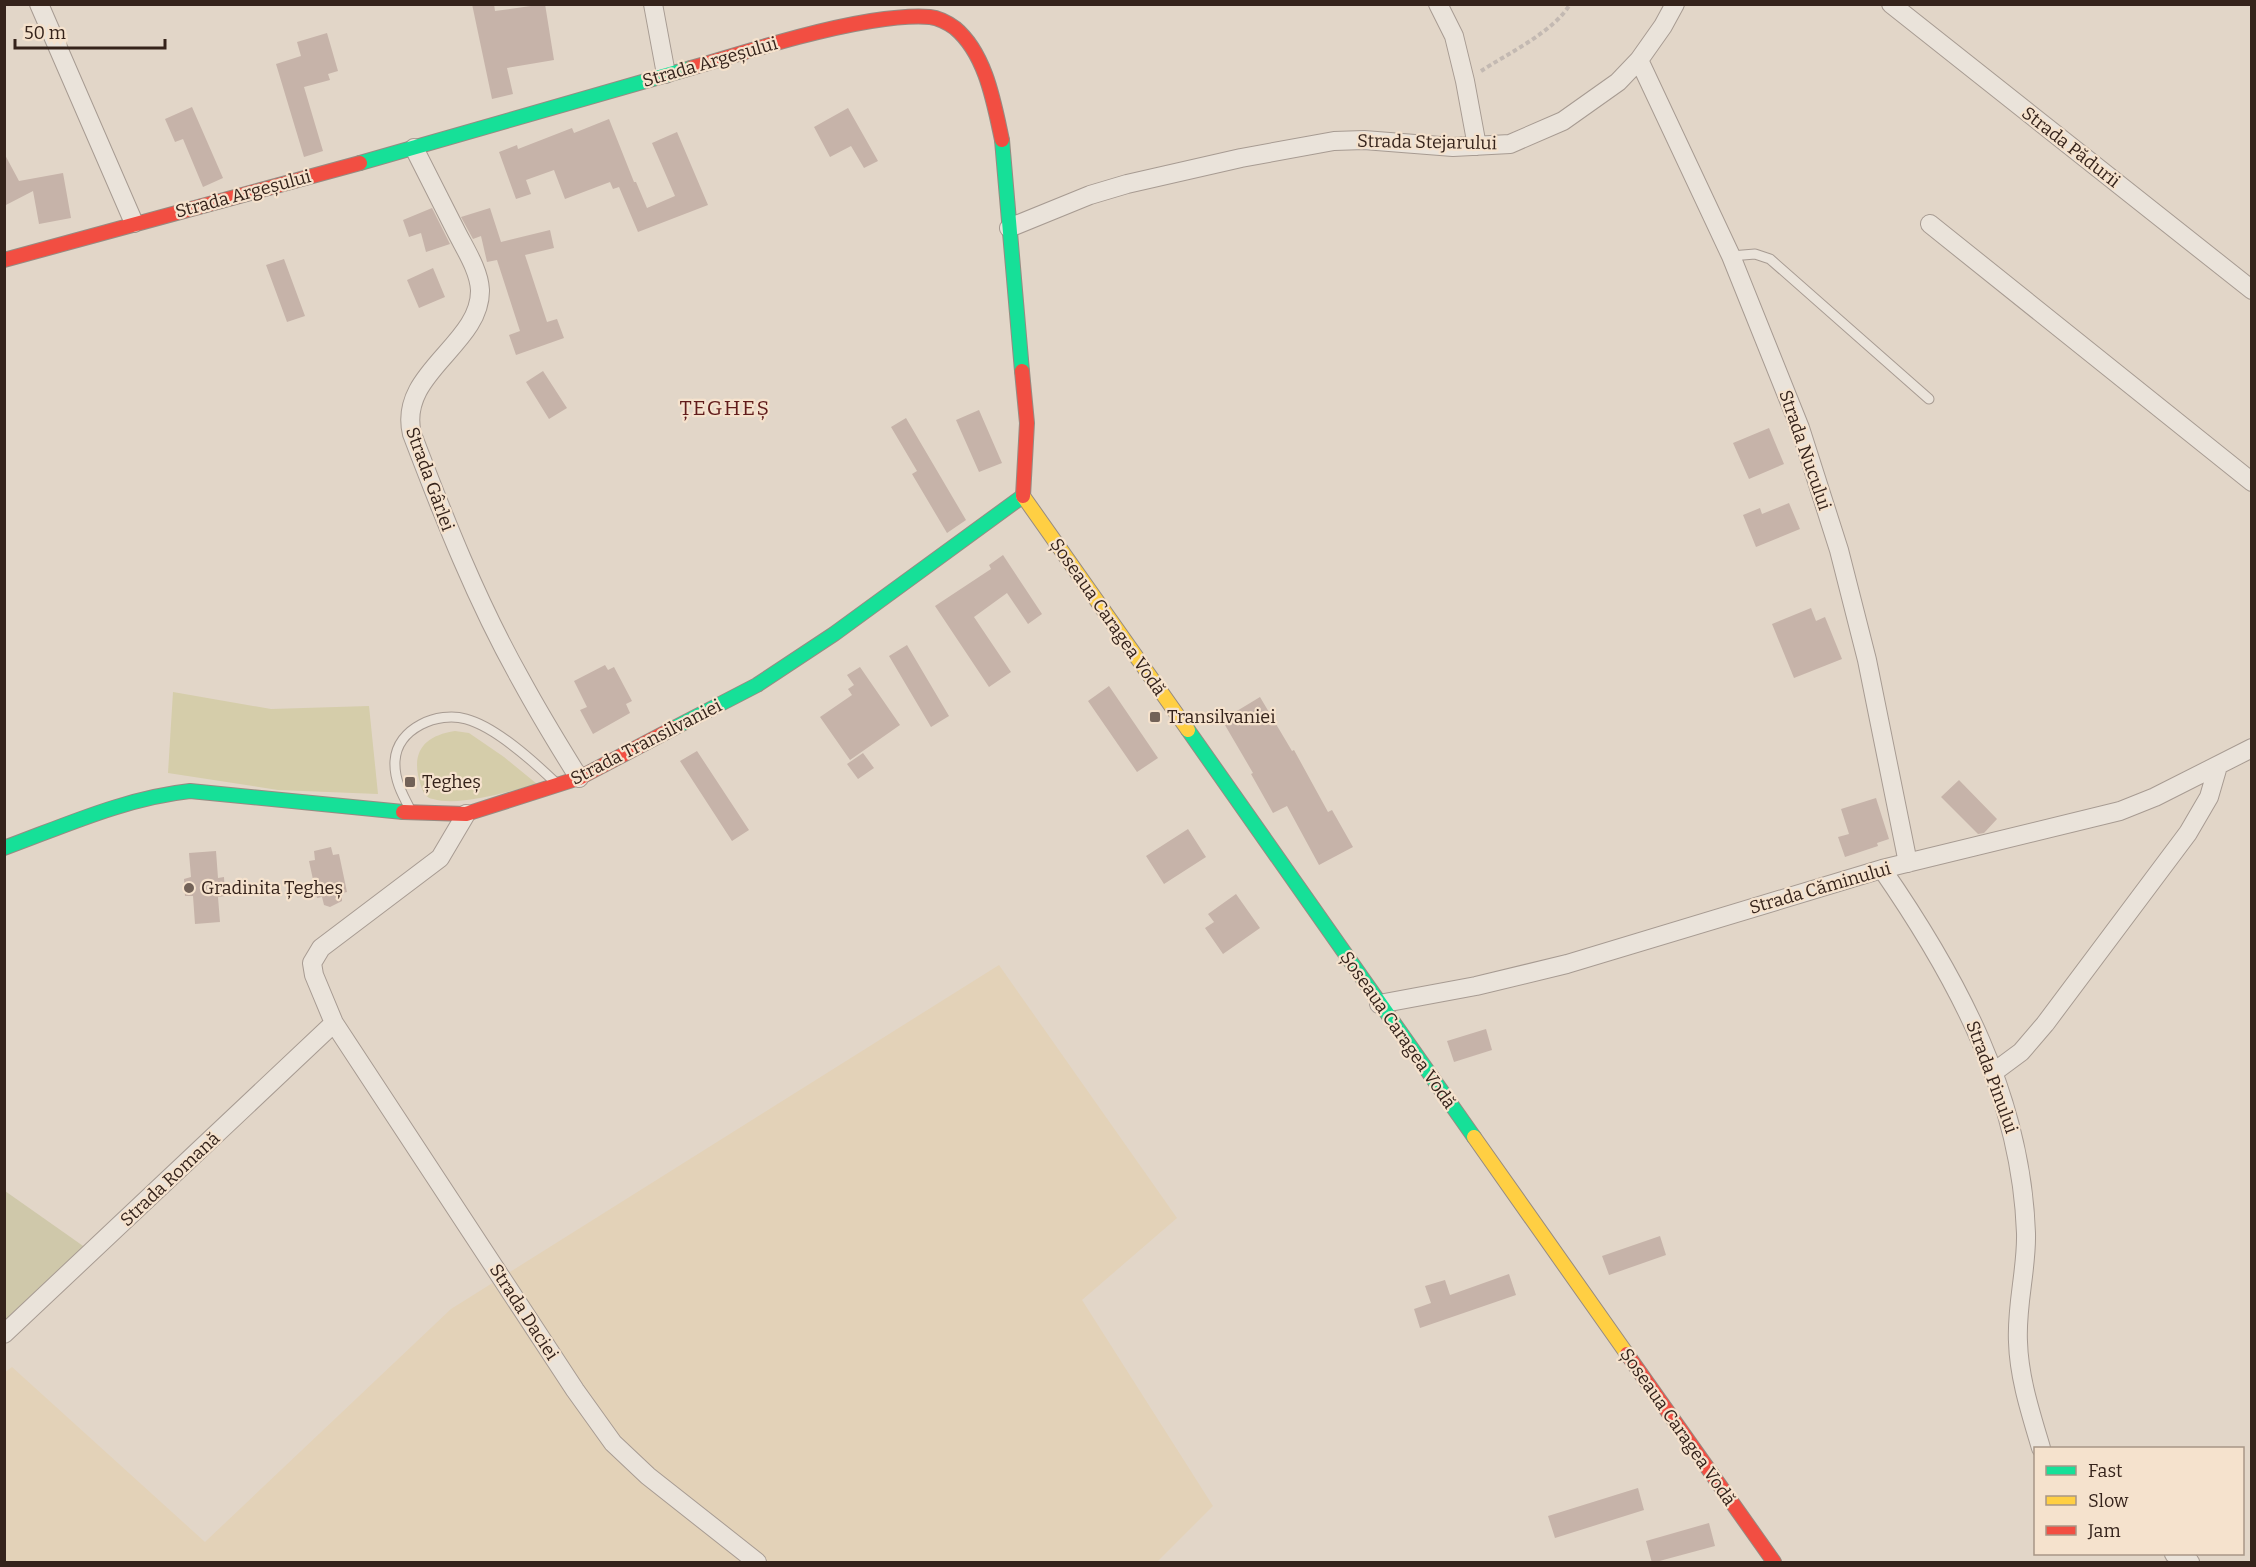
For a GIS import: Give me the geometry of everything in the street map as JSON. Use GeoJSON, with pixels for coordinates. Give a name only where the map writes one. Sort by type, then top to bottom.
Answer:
{"type":"FeatureCollection","features":[{"type":"Feature","properties":{"kind":"street"},"geometry":{"type":"LineString","coordinates":[[653,4],[666,74]]}},
{"type":"Feature","properties":{"kind":"street"},"geometry":{"type":"LineString","coordinates":[[1438,4],[1454,36],[1466,81],[1477,146]]}},
{"type":"Feature","properties":{"kind":"street","name":"Strada Stejarului"},"geometry":{"type":"LineString","coordinates":[[1009,228],[1090,195],[1127,184],[1302,146],[1334,141],[1364,140],[1453,147],[1510,144],[1563,121],[1618,82],[1639,60],[1663,26],[1675,4]]}},
{"type":"Feature","properties":{"kind":"street","name":"Strada Pădurii"},"geometry":{"type":"LineString","coordinates":[[1891,4],[2252,290]]}},
{"type":"Feature","properties":{"kind":"street"},"geometry":{"type":"LineString","coordinates":[[38,6],[135,223]]}},
{"type":"Feature","properties":{"kind":"street","name":"Strada Argeșului"},"geometry":{"type":"LineString","coordinates":[[4,260],[414,148],[824,30],[944,12],[980,64],[992,96],[1002,140],[1027,423],[1023,496]]}},
{"type":"Feature","properties":{"kind":"street","name":"Strada Nucului"},"geometry":{"type":"LineString","coordinates":[[1639,60],[1731,256],[1800,428],[1839,550],[1867,660],[1908,863]]}},
{"type":"Feature","properties":{"kind":"street","name":"Strada Gârlei"},"geometry":{"type":"LineString","coordinates":[[414,148],[471,261],[480,289],[478,307],[471,322],[414,397],[409,410],[412,434],[447,527],[489,617],[520,679],[579,778]]}},
{"type":"Feature","properties":{"kind":"street"},"geometry":{"type":"LineString","coordinates":[[1930,224],[2252,482]]}},
{"type":"Feature","properties":{"kind":"street","name":"Strada Transilvaniei"},"geometry":{"type":"LineString","coordinates":[[4,848],[109,810],[156,796],[184,791],[411,812],[466,814],[579,778],[757,685],[844,627],[1023,496]]}},
{"type":"Feature","properties":{"kind":"street","name":"Șoseaua Caragea Vodă"},"geometry":{"type":"LineString","coordinates":[[1023,496],[1774,1563]]}},
{"type":"Feature","properties":{"kind":"street","name":"Strada Căminului"},"geometry":{"type":"LineString","coordinates":[[1379,1004],[1476,987],[1567,964],[1882,869],[2120,811],[2252,748]]}},
{"type":"Feature","properties":{"kind":"street"},"geometry":{"type":"LineString","coordinates":[[1994,1072],[2020,1052],[2045,1024],[2188,833],[2209,797],[2218,766]]}},
{"type":"Feature","properties":{"kind":"street","name":"Strada Daciei"},"geometry":{"type":"LineString","coordinates":[[466,814],[440,858],[321,948],[312,963],[314,975],[334,1023],[575,1390],[613,1443],[648,1476],[757,1563]]}},
{"type":"Feature","properties":{"kind":"street","name":"Strada Pinului"},"geometry":{"type":"LineString","coordinates":[[1882,869],[1939,955],[1971,1019],[2005,1101],[2017,1146],[2026,1233],[2026,1267],[2018,1341],[2024,1390],[2040,1447]]}},
{"type":"Feature","properties":{"kind":"street","name":"Strada Romană"},"geometry":{"type":"LineString","coordinates":[[4,1334],[334,1023]]}},
{"type":"Feature","properties":{"kind":"street"},"geometry":{"type":"LineString","coordinates":[[2176,1555],[2190,1563]]}},
{"type":"Feature","properties":{"kind":"lane"},"geometry":{"type":"LineString","coordinates":[[1731,256],[1755,254],[1770,259],[1929,399]]}},
{"type":"Feature","properties":{"kind":"lane"},"geometry":{"type":"LineString","coordinates":[[411,812],[399,788],[395,760],[403,742],[416,727],[434,718],[467,719],[484,727],[526,755],[558,785]]}},
{"type":"Feature","properties":{"kind":"path"},"geometry":{"type":"LineString","coordinates":[[1466,81],[1523,45],[1564,15],[1570,4]]}},
{"type":"Feature","properties":{"kind":"shaded area"},"geometry":{"type":"Polygon","coordinates":[[[173,692],[271,709],[369,706],[378,794],[278,790],[168,773],[173,692]]]}},
{"type":"Feature","properties":{"kind":"shaded area"},"geometry":{"type":"Polygon","coordinates":[[[455,731],[469,733],[537,784],[471,800],[444,801],[428,797],[418,775],[418,756],[427,742],[434,737],[455,731]]]}},
{"type":"Feature","properties":{"kind":"shaded area"},"geometry":{"type":"Polygon","coordinates":[[[999,965],[1177,1218],[1082,1300],[1213,1506],[1157,1562],[5,1562],[4,1373],[12,1367],[205,1542],[451,1309],[999,965]]]}},
{"type":"Feature","properties":{"kind":"shaded area"},"geometry":{"type":"Polygon","coordinates":[[[5,1191],[86,1248],[5,1322],[5,1191]]]}},
{"type":"Feature","properties":{"kind":"building"},"geometry":{"type":"Polygon","coordinates":[[[472,4],[494,4],[495,11],[545,4],[554,60],[507,68],[513,94],[492,99],[472,4]]]}},
{"type":"Feature","properties":{"kind":"building"},"geometry":{"type":"Polygon","coordinates":[[[327,33],[338,71],[328,74],[330,80],[304,87],[323,151],[304,157],[276,64],[301,56],[297,42],[327,33]]]}},
{"type":"Feature","properties":{"kind":"building"},"geometry":{"type":"Polygon","coordinates":[[[192,107],[223,178],[203,187],[183,139],[175,142],[165,119],[192,107]]]}},
{"type":"Feature","properties":{"kind":"building"},"geometry":{"type":"Polygon","coordinates":[[[848,108],[878,161],[864,168],[851,146],[830,157],[814,127],[848,108]]]}},
{"type":"Feature","properties":{"kind":"building"},"geometry":{"type":"Polygon","coordinates":[[[609,119],[647,208],[675,196],[652,143],[677,132],[708,205],[638,232],[619,187],[613,189],[610,182],[565,199],[554,170],[526,180],[531,194],[516,199],[499,152],[517,145],[518,149],[572,128],[574,133],[609,119]]]}},
{"type":"Feature","properties":{"kind":"building"},"geometry":{"type":"Polygon","coordinates":[[[4,153],[19,181],[63,173],[71,218],[39,224],[33,191],[4,206],[4,153]]]}},
{"type":"Feature","properties":{"kind":"building"},"geometry":{"type":"Polygon","coordinates":[[[432,208],[450,244],[426,252],[421,233],[409,237],[403,220],[432,208]]]}},
{"type":"Feature","properties":{"kind":"building"},"geometry":{"type":"Polygon","coordinates":[[[490,208],[501,242],[550,230],[554,248],[525,255],[547,322],[557,319],[564,338],[516,355],[509,335],[520,331],[497,260],[487,262],[481,236],[473,239],[461,217],[490,208]]]}},
{"type":"Feature","properties":{"kind":"building"},"geometry":{"type":"Polygon","coordinates":[[[284,259],[305,316],[287,322],[266,265],[284,259]]]}},
{"type":"Feature","properties":{"kind":"building"},"geometry":{"type":"Polygon","coordinates":[[[433,268],[445,297],[419,308],[407,280],[433,268]]]}},
{"type":"Feature","properties":{"kind":"building"},"geometry":{"type":"Polygon","coordinates":[[[543,371],[567,408],[549,419],[526,382],[543,371]]]}},
{"type":"Feature","properties":{"kind":"building"},"geometry":{"type":"Polygon","coordinates":[[[979,410],[1002,463],[979,472],[956,420],[979,410]]]}},
{"type":"Feature","properties":{"kind":"building"},"geometry":{"type":"Polygon","coordinates":[[[906,418],[966,520],[947,533],[912,474],[917,471],[891,427],[906,418]]]}},
{"type":"Feature","properties":{"kind":"building"},"geometry":{"type":"Polygon","coordinates":[[[1769,428],[1784,464],[1749,479],[1733,443],[1769,428]]]}},
{"type":"Feature","properties":{"kind":"building"},"geometry":{"type":"Polygon","coordinates":[[[1789,503],[1800,529],[1756,547],[1743,515],[1760,508],[1762,514],[1789,503]]]}},
{"type":"Feature","properties":{"kind":"building"},"geometry":{"type":"Polygon","coordinates":[[[1003,555],[1042,614],[1028,624],[1007,593],[974,617],[1011,672],[989,687],[935,606],[991,569],[989,565],[1003,555]]]}},
{"type":"Feature","properties":{"kind":"building"},"geometry":{"type":"Polygon","coordinates":[[[1811,608],[1816,621],[1825,617],[1842,659],[1794,678],[1772,624],[1811,608]]]}},
{"type":"Feature","properties":{"kind":"building"},"geometry":{"type":"Polygon","coordinates":[[[907,645],[949,716],[931,727],[889,656],[907,645]]]}},
{"type":"Feature","properties":{"kind":"building"},"geometry":{"type":"Polygon","coordinates":[[[605,665],[608,670],[614,667],[632,701],[626,704],[630,713],[593,734],[580,710],[587,707],[574,681],[605,665]]]}},
{"type":"Feature","properties":{"kind":"building"},"geometry":{"type":"Polygon","coordinates":[[[860,667],[900,725],[850,760],[820,717],[852,695],[848,689],[854,685],[847,675],[860,667]]]}},
{"type":"Feature","properties":{"kind":"building"},"geometry":{"type":"Polygon","coordinates":[[[1109,686],[1158,758],[1137,772],[1088,701],[1109,686]]]}},
{"type":"Feature","properties":{"kind":"building"},"geometry":{"type":"Polygon","coordinates":[[[1260,697],[1292,751],[1294,750],[1328,812],[1332,810],[1353,847],[1319,865],[1287,806],[1273,813],[1222,720],[1260,697]]]}},
{"type":"Feature","properties":{"kind":"building"},"geometry":{"type":"Polygon","coordinates":[[[697,751],[749,830],[732,841],[680,761],[697,751]]]}},
{"type":"Feature","properties":{"kind":"building"},"geometry":{"type":"Polygon","coordinates":[[[863,753],[874,768],[858,779],[847,764],[863,753]]]}},
{"type":"Feature","properties":{"kind":"building"},"geometry":{"type":"Polygon","coordinates":[[[1959,780],[1997,819],[1984,833],[1978,834],[1941,797],[1959,780]]]}},
{"type":"Feature","properties":{"kind":"building"},"geometry":{"type":"Polygon","coordinates":[[[1876,798],[1889,839],[1877,843],[1878,846],[1845,857],[1838,837],[1849,834],[1841,809],[1876,798]]]}},
{"type":"Feature","properties":{"kind":"building"},"geometry":{"type":"Polygon","coordinates":[[[1188,829],[1206,857],[1164,884],[1146,856],[1188,829]]]}},
{"type":"Feature","properties":{"kind":"building"},"geometry":{"type":"Polygon","coordinates":[[[331,847],[333,855],[339,854],[347,892],[342,893],[342,901],[330,907],[324,905],[322,897],[317,898],[309,861],[315,860],[314,851],[331,847]]]}},
{"type":"Feature","properties":{"kind":"building"},"geometry":{"type":"Polygon","coordinates":[[[216,851],[218,878],[224,877],[225,896],[218,897],[220,922],[195,924],[193,896],[185,896],[184,879],[191,877],[189,853],[216,851]]]}},
{"type":"Feature","properties":{"kind":"building"},"geometry":{"type":"Polygon","coordinates":[[[1236,894],[1260,928],[1223,954],[1205,928],[1214,922],[1208,914],[1236,894]]]}},
{"type":"Feature","properties":{"kind":"building"},"geometry":{"type":"Polygon","coordinates":[[[1486,1029],[1492,1050],[1454,1062],[1447,1041],[1486,1029]]]}},
{"type":"Feature","properties":{"kind":"building"},"geometry":{"type":"Polygon","coordinates":[[[1660,1236],[1666,1255],[1609,1275],[1602,1256],[1660,1236]]]}},
{"type":"Feature","properties":{"kind":"building"},"geometry":{"type":"Polygon","coordinates":[[[1509,1274],[1516,1295],[1420,1328],[1414,1309],[1431,1303],[1425,1286],[1445,1280],[1450,1295],[1509,1274]]]}},
{"type":"Feature","properties":{"kind":"building"},"geometry":{"type":"Polygon","coordinates":[[[1638,1488],[1644,1510],[1555,1538],[1548,1516],[1638,1488]]]}},
{"type":"Feature","properties":{"kind":"building"},"geometry":{"type":"Polygon","coordinates":[[[1709,1523],[1715,1546],[1652,1563],[1646,1541],[1709,1523]]]}},
{"type":"Feature","properties":{"kind":"traffic: fast"},"geometry":{"type":"LineString","coordinates":[[360,163],[691,68]]}},
{"type":"Feature","properties":{"kind":"traffic: fast"},"geometry":{"type":"LineString","coordinates":[[1002,140],[1022,371]]}},
{"type":"Feature","properties":{"kind":"traffic: fast"},"geometry":{"type":"LineString","coordinates":[[674,728],[757,685],[834,634],[1023,496]]}},
{"type":"Feature","properties":{"kind":"traffic: fast"},"geometry":{"type":"LineString","coordinates":[[1188,730],[1474,1137]]}},
{"type":"Feature","properties":{"kind":"traffic: fast"},"geometry":{"type":"LineString","coordinates":[[4,848],[118,806],[190,791],[403,812]]}},
{"type":"Feature","properties":{"kind":"traffic: slow"},"geometry":{"type":"LineString","coordinates":[[1023,496],[1188,730]]}},
{"type":"Feature","properties":{"kind":"traffic: slow"},"geometry":{"type":"LineString","coordinates":[[1474,1137],[1627,1354]]}},
{"type":"Feature","properties":{"kind":"traffic: jam"},"geometry":{"type":"LineString","coordinates":[[691,68],[848,25],[900,17],[933,18],[955,28],[974,51],[987,80],[1002,140]]}},
{"type":"Feature","properties":{"kind":"traffic: jam"},"geometry":{"type":"LineString","coordinates":[[4,260],[360,163]]}},
{"type":"Feature","properties":{"kind":"traffic: jam"},"geometry":{"type":"LineString","coordinates":[[1022,371],[1027,423],[1023,496]]}},
{"type":"Feature","properties":{"kind":"traffic: jam"},"geometry":{"type":"LineString","coordinates":[[403,812],[466,814],[579,778],[674,728]]}},
{"type":"Feature","properties":{"kind":"traffic: jam"},"geometry":{"type":"LineString","coordinates":[[1627,1354],[1774,1562]]}},
{"type":"Feature","properties":{"kind":"place","name":"Transilvaniei"},"geometry":{"type":"Point","coordinates":[1155,717]}},
{"type":"Feature","properties":{"kind":"place","name":"Țegheș"},"geometry":{"type":"Point","coordinates":[410,782]}},
{"type":"Feature","properties":{"kind":"place","name":"Gradinita Țegheș"},"geometry":{"type":"Point","coordinates":[189,888]}},
{"type":"Feature","properties":{"kind":"district","name":"ȚEGHEȘ"},"geometry":{"type":"Point","coordinates":[725,408]}}]}
